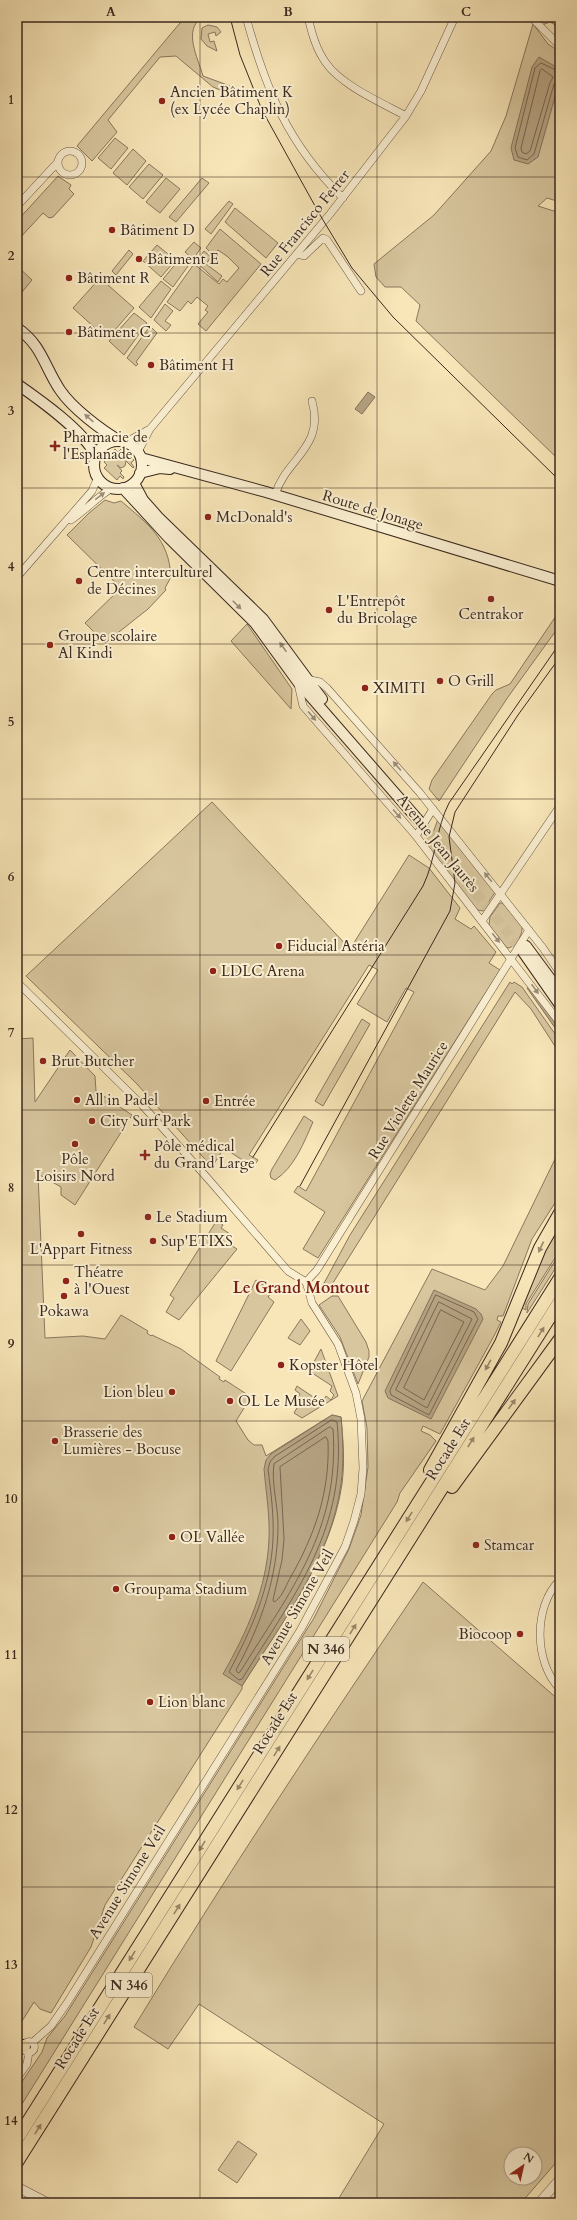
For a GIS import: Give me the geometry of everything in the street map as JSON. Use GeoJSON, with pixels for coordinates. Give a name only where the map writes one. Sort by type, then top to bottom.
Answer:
{"type":"FeatureCollection","features":[{"type":"Feature","properties":{"kind":"highway"},"geometry":{"type":"LineString","coordinates":[[430,1484],[430,1470],[501,1343],[540,1248],[560,1213]]}},
{"type":"Feature","properties":{"kind":"highway","name":"Rocade Est"},"geometry":{"type":"LineString","coordinates":[[17,2138],[560,1278]]}},
{"type":"Feature","properties":{"kind":"highway","name":"Rocade Est"},"geometry":{"type":"LineString","coordinates":[[17,2162],[560,1301]]}},
{"type":"Feature","properties":{"kind":"highway"},"geometry":{"type":"LineString","coordinates":[[428,1510],[440,1504],[560,1339]]}},
{"type":"Feature","properties":{"kind":"highway"},"geometry":{"type":"LineString","coordinates":[[17,2125],[24,2116],[34,2112]]}},
{"type":"Feature","properties":{"kind":"main road"},"geometry":{"type":"LineString","coordinates":[[17,328],[28,335],[38,348],[56,383],[65,396],[102,429],[123,442],[140,456],[140,474],[134,483],[123,488],[112,488],[102,482],[98,477],[95,466],[96,456],[89,443],[52,410],[17,384]]}},
{"type":"Feature","properties":{"kind":"main road"},"geometry":{"type":"LineString","coordinates":[[96,456],[108,443],[123,442]]}},
{"type":"Feature","properties":{"kind":"main road","name":"Route de Jonage"},"geometry":{"type":"LineString","coordinates":[[140,456],[178,469],[275,495],[560,581]]}},
{"type":"Feature","properties":{"kind":"main road","name":"Route de Jonage"},"geometry":{"type":"LineString","coordinates":[[140,474],[160,468],[178,469]]}},
{"type":"Feature","properties":{"kind":"main road","name":"Avenue Jean Jaurès"},"geometry":{"type":"LineString","coordinates":[[134,483],[143,500],[158,517],[262,619],[302,680]]}},
{"type":"Feature","properties":{"kind":"main road","name":"Avenue Jean Jaurès"},"geometry":{"type":"LineString","coordinates":[[123,488],[169,538],[255,623],[422,819]]}},
{"type":"Feature","properties":{"kind":"main road"},"geometry":{"type":"LineString","coordinates":[[560,992],[524,949],[560,1005]]}},
{"type":"Feature","properties":{"kind":"street"},"geometry":{"type":"LineString","coordinates":[[246,17],[266,81],[282,120],[322,178],[342,198]]}},
{"type":"Feature","properties":{"kind":"street"},"geometry":{"type":"LineString","coordinates":[[308,17],[315,43],[327,64],[348,83],[406,116]]}},
{"type":"Feature","properties":{"kind":"street","name":"Rue Francisco Ferrer"},"geometry":{"type":"LineString","coordinates":[[140,456],[150,429],[297,254],[406,116],[421,91],[455,17]]}},
{"type":"Feature","properties":{"kind":"street"},"geometry":{"type":"LineString","coordinates":[[531,17],[560,46]]}},
{"type":"Feature","properties":{"kind":"street"},"geometry":{"type":"LineString","coordinates":[[17,206],[57,164]]}},
{"type":"Feature","properties":{"kind":"street"},"geometry":{"type":"LineString","coordinates":[[297,254],[304,256],[319,240],[323,238],[327,240],[362,291]]}},
{"type":"Feature","properties":{"kind":"street"},"geometry":{"type":"LineString","coordinates":[[275,495],[278,484],[309,444],[314,428],[316,413],[312,401]]}},
{"type":"Feature","properties":{"kind":"street","name":"Rue Francisco Ferrer"},"geometry":{"type":"LineString","coordinates":[[123,442],[150,429]]}},
{"type":"Feature","properties":{"kind":"street"},"geometry":{"type":"LineString","coordinates":[[17,578],[66,523],[92,491],[98,477]]}},
{"type":"Feature","properties":{"kind":"street"},"geometry":{"type":"LineString","coordinates":[[66,523],[82,513],[98,496],[112,488]]}},
{"type":"Feature","properties":{"kind":"street","name":"Avenue Jean Jaurès"},"geometry":{"type":"LineString","coordinates":[[560,973],[529,930],[433,809],[327,688],[320,682],[302,680],[302,706],[416,836],[512,958],[560,1023]]}},
{"type":"Feature","properties":{"kind":"street"},"geometry":{"type":"LineString","coordinates":[[482,921],[560,806]]}},
{"type":"Feature","properties":{"kind":"street"},"geometry":{"type":"LineString","coordinates":[[416,836],[433,809]]}},
{"type":"Feature","properties":{"kind":"street","name":"Rue Violette Maurice"},"geometry":{"type":"LineString","coordinates":[[306,1282],[317,1270],[529,930]]}},
{"type":"Feature","properties":{"kind":"street"},"geometry":{"type":"LineString","coordinates":[[17,982],[143,1106],[288,1271],[295,1278],[306,1282]]}},
{"type":"Feature","properties":{"kind":"street","name":"Avenue Simone Veil"},"geometry":{"type":"LineString","coordinates":[[17,2078],[27,2064],[26,2047],[51,2026],[67,2002],[301,1629],[346,1547],[361,1494],[364,1453],[361,1419],[350,1371],[338,1344],[312,1303],[306,1282]]}},
{"type":"Feature","properties":{"kind":"street"},"geometry":{"type":"LineString","coordinates":[[560,1580],[550,1595],[544,1609],[540,1631],[546,1666],[560,1689]]}},
{"type":"Feature","properties":{"kind":"street"},"geometry":{"type":"LineString","coordinates":[[539,2203],[560,2179]]}},
{"type":"Feature","properties":{"kind":"street"},"geometry":{"type":"LineString","coordinates":[[19,2188],[48,2203]]}},
{"type":"Feature","properties":{"kind":"shaded area"},"geometry":{"type":"Polygon","coordinates":[[[185,17],[203,17],[197,22],[193,29],[192,36],[195,53],[203,76],[230,86],[227,93],[213,87],[176,56],[160,57],[108,120],[117,132],[92,161],[77,146],[185,17]]]}},
{"type":"Feature","properties":{"kind":"shaded area"},"geometry":{"type":"Polygon","coordinates":[[[535,17],[560,17],[560,32],[557,30],[557,26],[550,22],[542,25],[535,17]]]}},
{"type":"Feature","properties":{"kind":"shaded area"},"geometry":{"type":"Polygon","coordinates":[[[533,24],[548,44],[560,52],[560,202],[547,198],[538,206],[560,213],[560,461],[416,321],[420,305],[401,287],[385,287],[376,277],[374,264],[434,215],[491,151],[506,116],[533,24]]]}},
{"type":"Feature","properties":{"kind":"shaded area"},"geometry":{"type":"Polygon","coordinates":[[[208,25],[217,27],[221,32],[216,36],[215,32],[208,34],[210,42],[214,41],[217,51],[207,46],[201,39],[202,28],[208,25]]]}},
{"type":"Feature","properties":{"kind":"shaded area"},"geometry":{"type":"Polygon","coordinates":[[[115,138],[128,148],[111,169],[98,158],[115,138]]]}},
{"type":"Feature","properties":{"kind":"shaded area"},"geometry":{"type":"Polygon","coordinates":[[[133,149],[146,161],[127,185],[113,173],[133,149]]]}},
{"type":"Feature","properties":{"kind":"shaded area"},"geometry":{"type":"Polygon","coordinates":[[[149,164],[163,175],[143,199],[129,187],[149,164]]]}},
{"type":"Feature","properties":{"kind":"shaded area"},"geometry":{"type":"Polygon","coordinates":[[[58,176],[71,185],[69,189],[74,194],[53,217],[49,218],[43,213],[17,241],[17,221],[58,176]]]}},
{"type":"Feature","properties":{"kind":"shaded area"},"geometry":{"type":"Polygon","coordinates":[[[166,178],[180,189],[160,213],[146,202],[166,178]]]}},
{"type":"Feature","properties":{"kind":"shaded area"},"geometry":{"type":"Polygon","coordinates":[[[202,178],[209,183],[176,222],[169,217],[202,178]]]}},
{"type":"Feature","properties":{"kind":"shaded area"},"geometry":{"type":"Polygon","coordinates":[[[229,201],[233,204],[211,234],[205,229],[229,201]]]}},
{"type":"Feature","properties":{"kind":"shaded area"},"geometry":{"type":"Polygon","coordinates":[[[235,208],[278,243],[266,258],[225,222],[235,208]]]}},
{"type":"Feature","properties":{"kind":"shaded area"},"geometry":{"type":"Polygon","coordinates":[[[220,229],[261,264],[206,331],[198,324],[208,312],[205,310],[208,306],[197,297],[191,304],[188,301],[180,311],[167,302],[194,264],[219,284],[223,279],[227,282],[239,268],[218,250],[213,255],[206,248],[220,229]]]}},
{"type":"Feature","properties":{"kind":"shaded area"},"geometry":{"type":"Polygon","coordinates":[[[194,242],[201,248],[193,259],[185,252],[194,242]]]}},
{"type":"Feature","properties":{"kind":"shaded area"},"geometry":{"type":"Polygon","coordinates":[[[157,245],[168,254],[161,262],[165,265],[170,260],[173,263],[161,277],[143,261],[157,245]]]}},
{"type":"Feature","properties":{"kind":"shaded area"},"geometry":{"type":"Polygon","coordinates":[[[129,250],[133,254],[116,275],[112,271],[129,250]]]}},
{"type":"Feature","properties":{"kind":"shaded area"},"geometry":{"type":"Polygon","coordinates":[[[204,251],[211,257],[206,264],[222,276],[218,282],[196,262],[204,251]]]}},
{"type":"Feature","properties":{"kind":"shaded area"},"geometry":{"type":"Polygon","coordinates":[[[183,255],[191,262],[173,287],[163,279],[183,255]]]}},
{"type":"Feature","properties":{"kind":"shaded area"},"geometry":{"type":"Polygon","coordinates":[[[17,266],[32,280],[17,298],[17,266]]]}},
{"type":"Feature","properties":{"kind":"shaded area"},"geometry":{"type":"Polygon","coordinates":[[[100,278],[134,308],[107,339],[73,308],[100,278]]]}},
{"type":"Feature","properties":{"kind":"shaded area"},"geometry":{"type":"Polygon","coordinates":[[[161,281],[171,289],[151,318],[139,307],[161,281]]]}},
{"type":"Feature","properties":{"kind":"shaded area"},"geometry":{"type":"Polygon","coordinates":[[[165,304],[173,311],[165,321],[171,325],[166,331],[154,320],[165,304]]]}},
{"type":"Feature","properties":{"kind":"shaded area"},"geometry":{"type":"Polygon","coordinates":[[[134,313],[147,323],[124,355],[109,341],[134,313]]]}},
{"type":"Feature","properties":{"kind":"shaded area"},"geometry":{"type":"Polygon","coordinates":[[[150,326],[157,333],[136,362],[138,364],[136,366],[127,358],[150,326]]]}},
{"type":"Feature","properties":{"kind":"shaded area"},"geometry":{"type":"Polygon","coordinates":[[[115,449],[118,452],[121,449],[134,460],[131,463],[134,467],[133,468],[126,461],[125,466],[121,468],[117,465],[122,471],[120,473],[124,477],[123,479],[120,476],[117,480],[104,468],[107,465],[104,462],[115,449]]]}},
{"type":"Feature","properties":{"kind":"shaded area"},"geometry":{"type":"Polygon","coordinates":[[[105,500],[114,503],[121,501],[140,517],[155,533],[166,552],[171,577],[165,588],[166,590],[148,609],[105,643],[85,623],[121,588],[67,535],[89,513],[105,500]]]}},
{"type":"Feature","properties":{"kind":"shaded area"},"geometry":{"type":"Polygon","coordinates":[[[560,610],[560,625],[508,697],[439,801],[429,789],[432,780],[492,694],[496,690],[510,684],[560,610]]]}},
{"type":"Feature","properties":{"kind":"shaded area"},"geometry":{"type":"Polygon","coordinates":[[[247,624],[292,689],[291,709],[231,641],[247,624]]]}},
{"type":"Feature","properties":{"kind":"shaded area","name":"LDLC Arena"},"geometry":{"type":"Polygon","coordinates":[[[212,802],[350,949],[409,855],[429,868],[460,908],[455,919],[471,929],[474,926],[496,952],[489,963],[500,970],[318,1258],[303,1249],[325,1212],[294,1192],[298,1186],[306,1191],[414,992],[406,988],[387,1022],[357,1004],[378,970],[369,965],[249,1155],[258,1160],[253,1167],[224,1148],[212,1167],[136,1083],[26,976],[212,802]]]}},
{"type":"Feature","properties":{"kind":"shaded area"},"geometry":{"type":"Polygon","coordinates":[[[438,819],[495,892],[483,911],[477,910],[428,847],[438,819]]]}},
{"type":"Feature","properties":{"kind":"shaded area"},"geometry":{"type":"Polygon","coordinates":[[[500,903],[503,903],[522,926],[522,932],[519,939],[512,947],[509,948],[506,947],[489,925],[490,917],[500,903]]]}},
{"type":"Feature","properties":{"kind":"shaded area"},"geometry":{"type":"Polygon","coordinates":[[[510,982],[512,984],[514,982],[522,987],[560,1041],[560,1054],[531,1009],[515,992],[331,1286],[322,1287],[350,1235],[510,982]]]}},
{"type":"Feature","properties":{"kind":"shaded area"},"geometry":{"type":"Polygon","coordinates":[[[362,1019],[370,1024],[323,1106],[315,1101],[362,1019]]]}},
{"type":"Feature","properties":{"kind":"shaded area","name":"OL Vallée"},"geometry":{"type":"Polygon","coordinates":[[[33,1038],[35,1102],[70,1050],[95,1076],[96,1091],[132,1115],[75,1205],[61,1195],[61,1187],[38,1174],[45,1338],[83,1336],[105,1339],[121,1315],[148,1331],[147,1333],[151,1336],[152,1335],[181,1349],[220,1377],[219,1379],[224,1382],[225,1380],[251,1397],[236,1421],[248,1440],[254,1445],[262,1445],[266,1456],[332,1415],[341,1417],[344,1458],[342,1484],[336,1512],[316,1564],[302,1590],[242,1686],[242,1689],[105,1905],[91,1947],[51,2013],[40,2009],[34,2002],[17,2029],[17,1039],[33,1038]]]}},
{"type":"Feature","properties":{"kind":"shaded area"},"geometry":{"type":"Polygon","coordinates":[[[304,1116],[313,1122],[306,1138],[298,1154],[288,1168],[275,1180],[271,1178],[270,1174],[272,1169],[304,1116]]]}},
{"type":"Feature","properties":{"kind":"shaded area"},"geometry":{"type":"Polygon","coordinates":[[[557,1155],[560,1155],[560,1195],[532,1239],[503,1316],[498,1316],[497,1320],[501,1322],[440,1434],[423,1426],[421,1431],[430,1435],[436,1441],[400,1493],[397,1502],[17,2112],[17,2089],[42,2052],[47,2038],[65,2016],[314,1618],[349,1549],[361,1515],[368,1467],[367,1428],[362,1401],[432,1269],[485,1290],[503,1266],[557,1155]]]}},
{"type":"Feature","properties":{"kind":"shaded area"},"geometry":{"type":"Polygon","coordinates":[[[560,1219],[560,1250],[526,1304],[526,1310],[522,1308],[526,1292],[560,1219]]]}},
{"type":"Feature","properties":{"kind":"shaded area"},"geometry":{"type":"Polygon","coordinates":[[[217,1220],[223,1225],[221,1228],[230,1234],[226,1242],[237,1249],[179,1320],[166,1312],[174,1298],[170,1295],[217,1220]]]}},
{"type":"Feature","properties":{"kind":"shaded area"},"geometry":{"type":"Polygon","coordinates":[[[560,1253],[560,1261],[527,1313],[528,1304],[560,1253]]]}},
{"type":"Feature","properties":{"kind":"shaded area"},"geometry":{"type":"Polygon","coordinates":[[[256,1280],[265,1286],[264,1288],[271,1293],[268,1297],[274,1302],[231,1371],[216,1361],[256,1280]]]}},
{"type":"Feature","properties":{"kind":"shaded area"},"geometry":{"type":"Polygon","coordinates":[[[332,1296],[338,1296],[366,1342],[369,1351],[369,1357],[358,1384],[340,1337],[319,1305],[332,1296]]]}},
{"type":"Feature","properties":{"kind":"shaded area"},"geometry":{"type":"Polygon","coordinates":[[[301,1319],[310,1331],[300,1345],[288,1338],[301,1319]]]}},
{"type":"Feature","properties":{"kind":"shaded area"},"geometry":{"type":"Polygon","coordinates":[[[321,1349],[338,1396],[302,1418],[294,1413],[297,1408],[293,1405],[300,1394],[295,1390],[297,1386],[322,1403],[326,1396],[331,1400],[334,1395],[330,1391],[332,1386],[309,1371],[321,1349]]]}},
{"type":"Feature","properties":{"kind":"shaded area"},"geometry":{"type":"Polygon","coordinates":[[[423,1582],[560,1701],[560,2158],[543,2178],[543,2146],[503,2146],[503,2186],[536,2186],[521,2203],[336,2203],[384,2124],[199,2004],[168,2049],[134,2027],[312,1748],[423,1582]]]}},
{"type":"Feature","properties":{"kind":"shaded area"},"geometry":{"type":"Polygon","coordinates":[[[238,2141],[257,2154],[237,2183],[218,2170],[238,2141]]]}},
{"type":"Feature","properties":{"kind":"water"},"geometry":{"type":"Polygon","coordinates":[[[539,57],[558,68],[560,79],[538,157],[528,164],[514,160],[511,148],[532,67],[539,57]]]}},
{"type":"Feature","properties":{"kind":"water"},"geometry":{"type":"Polygon","coordinates":[[[368,392],[375,397],[362,414],[355,409],[368,392]]]}},
{"type":"Feature","properties":{"kind":"water"},"geometry":{"type":"Polygon","coordinates":[[[530,987],[560,1028],[560,1035],[527,988],[530,987]]]}},
{"type":"Feature","properties":{"kind":"water"},"geometry":{"type":"Polygon","coordinates":[[[434,1290],[476,1309],[481,1314],[483,1319],[431,1419],[388,1398],[385,1391],[434,1290]]]}},
{"type":"Feature","properties":{"kind":"water"},"geometry":{"type":"Polygon","coordinates":[[[332,1415],[341,1417],[343,1467],[335,1512],[327,1538],[316,1565],[288,1615],[242,1686],[223,1674],[248,1626],[260,1592],[264,1575],[269,1539],[264,1469],[266,1460],[271,1454],[332,1415]]]}},
{"type":"Feature","properties":{"kind":"tunnel"},"geometry":{"type":"LineString","coordinates":[[420,822],[523,952]]}},
{"type":"Feature","properties":{"kind":"tram line"},"geometry":{"type":"LineString","coordinates":[[230,17],[240,55],[262,110],[320,215],[352,268],[393,317],[560,481]]}},
{"type":"Feature","properties":{"kind":"tram line"},"geometry":{"type":"LineString","coordinates":[[253,1157],[423,886],[431,865],[441,823],[449,803],[560,643]]}},
{"type":"Feature","properties":{"kind":"tram line"},"geometry":{"type":"LineString","coordinates":[[300,1186],[450,911],[455,883],[449,837],[455,812],[518,715],[560,657]]}},
{"type":"Feature","properties":{"kind":"place","name":"Ancien Bâtiment K (ex Lycée Chaplin)"},"geometry":{"type":"Point","coordinates":[162,101]}},
{"type":"Feature","properties":{"kind":"place","name":"Bâtiment D"},"geometry":{"type":"Point","coordinates":[112,230]}},
{"type":"Feature","properties":{"kind":"place","name":"Bâtiment E"},"geometry":{"type":"Point","coordinates":[139,259]}},
{"type":"Feature","properties":{"kind":"place","name":"Bâtiment R"},"geometry":{"type":"Point","coordinates":[69,278]}},
{"type":"Feature","properties":{"kind":"place","name":"Bâtiment C"},"geometry":{"type":"Point","coordinates":[69,332]}},
{"type":"Feature","properties":{"kind":"place","name":"Bâtiment H"},"geometry":{"type":"Point","coordinates":[151,365]}},
{"type":"Feature","properties":{"kind":"place","name":"Pharmacie de l'Esplanade"},"geometry":{"type":"Point","coordinates":[55,446]}},
{"type":"Feature","properties":{"kind":"place","name":"McDonald's"},"geometry":{"type":"Point","coordinates":[208,517]}},
{"type":"Feature","properties":{"kind":"place","name":"Centre interculturel de Décines"},"geometry":{"type":"Point","coordinates":[79,581]}},
{"type":"Feature","properties":{"kind":"place","name":"Centrakor"},"geometry":{"type":"Point","coordinates":[491,599]}},
{"type":"Feature","properties":{"kind":"place","name":"L'Entrepôt du Bricolage"},"geometry":{"type":"Point","coordinates":[329,610]}},
{"type":"Feature","properties":{"kind":"place","name":"Groupe scolaire Al Kindi"},"geometry":{"type":"Point","coordinates":[50,645]}},
{"type":"Feature","properties":{"kind":"place","name":"O Grill"},"geometry":{"type":"Point","coordinates":[440,681]}},
{"type":"Feature","properties":{"kind":"place","name":"XIMITI"},"geometry":{"type":"Point","coordinates":[365,688]}},
{"type":"Feature","properties":{"kind":"place","name":"Fiducial Astéria"},"geometry":{"type":"Point","coordinates":[279,946]}},
{"type":"Feature","properties":{"kind":"place","name":"LDLC Arena"},"geometry":{"type":"Point","coordinates":[213,971]}},
{"type":"Feature","properties":{"kind":"place","name":"Brut Butcher"},"geometry":{"type":"Point","coordinates":[43,1061]}},
{"type":"Feature","properties":{"kind":"place","name":"All in Padel"},"geometry":{"type":"Point","coordinates":[77,1100]}},
{"type":"Feature","properties":{"kind":"place","name":"Entrée"},"geometry":{"type":"Point","coordinates":[206,1101]}},
{"type":"Feature","properties":{"kind":"place","name":"City Surf Park"},"geometry":{"type":"Point","coordinates":[92,1121]}},
{"type":"Feature","properties":{"kind":"place","name":"Pôle Loisirs Nord"},"geometry":{"type":"Point","coordinates":[75,1144]}},
{"type":"Feature","properties":{"kind":"place","name":"Pôle médical du Grand Large"},"geometry":{"type":"Point","coordinates":[145,1155]}},
{"type":"Feature","properties":{"kind":"place","name":"Le Stadium"},"geometry":{"type":"Point","coordinates":[148,1217]}},
{"type":"Feature","properties":{"kind":"place","name":"L'Appart Fitness"},"geometry":{"type":"Point","coordinates":[81,1234]}},
{"type":"Feature","properties":{"kind":"place","name":"Sup'ETIXS"},"geometry":{"type":"Point","coordinates":[153,1241]}},
{"type":"Feature","properties":{"kind":"place","name":"Théatre à l'Ouest"},"geometry":{"type":"Point","coordinates":[66,1281]}},
{"type":"Feature","properties":{"kind":"place","name":"Pokawa"},"geometry":{"type":"Point","coordinates":[64,1296]}},
{"type":"Feature","properties":{"kind":"place","name":"Kopster Hôtel"},"geometry":{"type":"Point","coordinates":[281,1365]}},
{"type":"Feature","properties":{"kind":"place","name":"Lion bleu"},"geometry":{"type":"Point","coordinates":[172,1392]}},
{"type":"Feature","properties":{"kind":"place","name":"OL Le Musée"},"geometry":{"type":"Point","coordinates":[230,1401]}},
{"type":"Feature","properties":{"kind":"place","name":"Brasserie des Lumières - Bocuse"},"geometry":{"type":"Point","coordinates":[55,1441]}},
{"type":"Feature","properties":{"kind":"place","name":"OL Vallée"},"geometry":{"type":"Point","coordinates":[172,1537]}},
{"type":"Feature","properties":{"kind":"place","name":"Stamcar"},"geometry":{"type":"Point","coordinates":[476,1545]}},
{"type":"Feature","properties":{"kind":"place","name":"Groupama Stadium"},"geometry":{"type":"Point","coordinates":[116,1589]}},
{"type":"Feature","properties":{"kind":"place","name":"Biocoop"},"geometry":{"type":"Point","coordinates":[520,1634]}},
{"type":"Feature","properties":{"kind":"place","name":"Lion blanc"},"geometry":{"type":"Point","coordinates":[150,1702]}},
{"type":"Feature","properties":{"kind":"district","name":"Le Grand Montout"},"geometry":{"type":"Point","coordinates":[301,1288]}}]}
